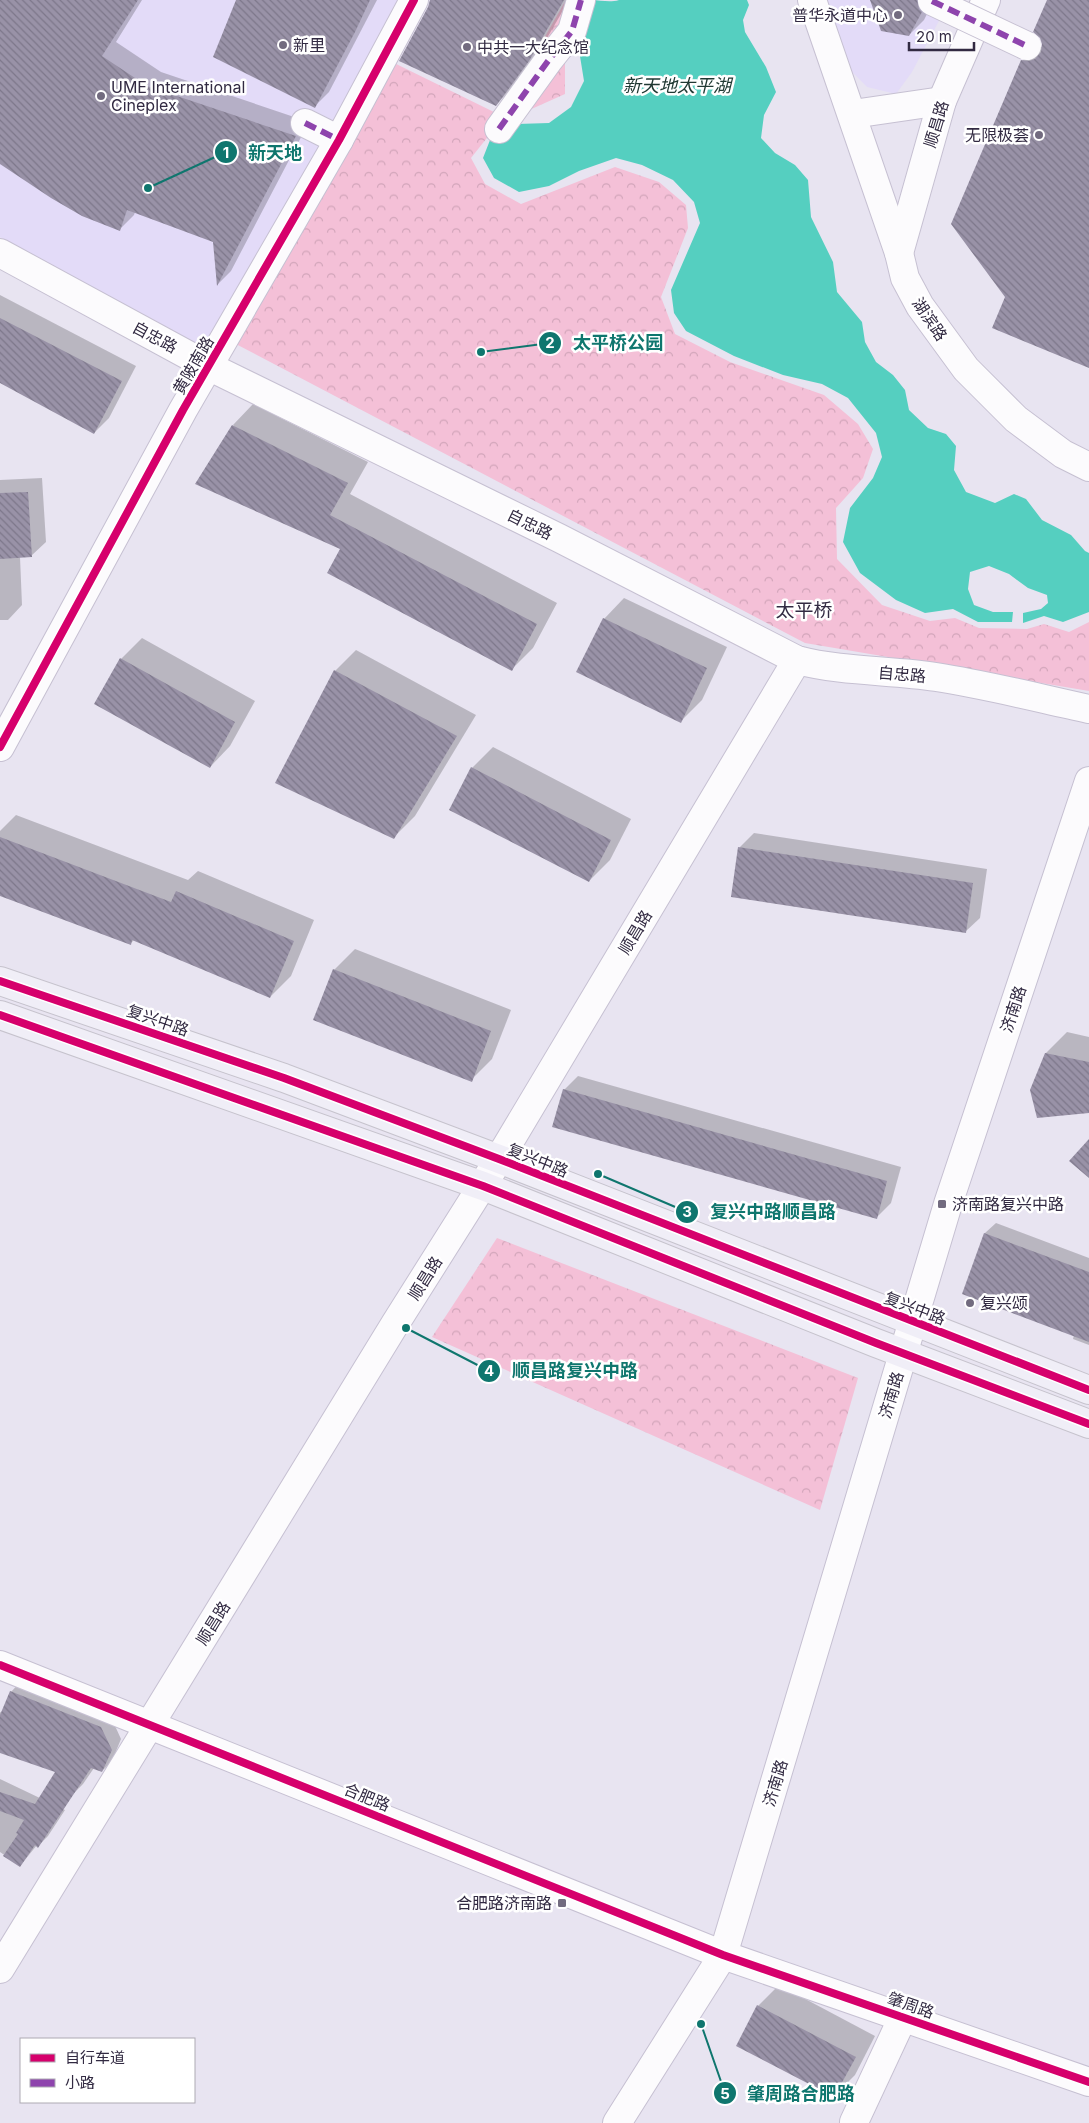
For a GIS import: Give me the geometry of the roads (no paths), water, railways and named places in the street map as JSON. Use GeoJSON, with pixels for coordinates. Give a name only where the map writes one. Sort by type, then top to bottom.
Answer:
{"type":"FeatureCollection","features":[{"type":"Feature","properties":{"kind":"main road","name":"复兴中路"},"geometry":{"type":"LineString","coordinates":[[0,981],[284,1078],[499,1159],[1089,1390]]}},
{"type":"Feature","properties":{"kind":"main road"},"geometry":{"type":"LineString","coordinates":[[0,1015],[482,1186],[903,1353],[1089,1424]]}},
{"type":"Feature","properties":{"kind":"street","name":"黄陂南路"},"geometry":{"type":"LineString","coordinates":[[0,747],[208,366],[339,140],[414,0]]}},
{"type":"Feature","properties":{"kind":"street"},"geometry":{"type":"LineString","coordinates":[[499,129],[548,60],[572,31],[580,0]]}},
{"type":"Feature","properties":{"kind":"street","name":"湖滨路"},"geometry":{"type":"LineString","coordinates":[[812,0],[899,253],[905,278],[920,306],[966,370],[1016,419],[1063,454],[1089,467]]}},
{"type":"Feature","properties":{"kind":"street"},"geometry":{"type":"LineString","coordinates":[[932,1],[982,11],[1027,46]]}},
{"type":"Feature","properties":{"kind":"street","name":"顺昌路"},"geometry":{"type":"LineString","coordinates":[[899,253],[942,101],[982,11]]}},
{"type":"Feature","properties":{"kind":"street"},"geometry":{"type":"LineString","coordinates":[[852,114],[942,101]]}},
{"type":"Feature","properties":{"kind":"street"},"geometry":{"type":"LineString","coordinates":[[304,123],[339,140]]}},
{"type":"Feature","properties":{"kind":"street","name":"自忠路"},"geometry":{"type":"LineString","coordinates":[[0,253],[208,366],[559,538],[797,660],[824,667],[935,677],[1012,691],[1089,709]]}},
{"type":"Feature","properties":{"kind":"street","name":"顺昌路"},"geometry":{"type":"LineString","coordinates":[[0,1969],[395,1324],[499,1159],[797,660]]}},
{"type":"Feature","properties":{"kind":"street","name":"济南路"},"geometry":{"type":"LineString","coordinates":[[723,1955],[948,1204],[1089,781]]}},
{"type":"Feature","properties":{"kind":"street","name":"合肥路"},"geometry":{"type":"LineString","coordinates":[[0,1665],[723,1955]]}},
{"type":"Feature","properties":{"kind":"street"},"geometry":{"type":"LineString","coordinates":[[617,2123],[723,1955]]}},
{"type":"Feature","properties":{"kind":"street","name":"肇周路"},"geometry":{"type":"LineString","coordinates":[[723,1955],[1089,2082]]}},
{"type":"Feature","properties":{"kind":"street"},"geometry":{"type":"LineString","coordinates":[[854,2122],[904,2018]]}},
{"type":"Feature","properties":{"kind":"water","name":"新天地太平湖"},"geometry":{"type":"Polygon","coordinates":[[[591,0],[747,0],[749,5],[743,20],[745,32],[766,67],[776,92],[764,115],[761,138],[775,153],[795,165],[808,180],[811,217],[833,262],[837,292],[862,322],[865,342],[876,362],[893,375],[905,390],[909,410],[928,428],[946,434],[956,446],[954,470],[966,492],[995,503],[1014,494],[1026,499],[1042,520],[1071,535],[1089,553],[1089,612],[1063,622],[1044,616],[1023,623],[1023,613],[1041,609],[1048,603],[1047,595],[1028,588],[1009,574],[989,566],[970,572],[968,589],[974,605],[993,612],[1013,612],[1012,622],[978,622],[953,609],[925,613],[896,600],[860,573],[843,542],[850,508],[873,478],[882,457],[876,433],[848,398],[822,384],[783,375],[734,356],[686,331],[674,313],[671,290],[700,223],[694,202],[673,180],[642,165],[616,158],[579,171],[549,186],[519,192],[494,178],[483,158],[492,135],[517,124],[549,123],[571,107],[584,81],[579,50],[591,0]]]}},
{"type":"Feature","properties":{"kind":"place","name":"普华永道中心"},"geometry":{"type":"Point","coordinates":[898,15]}},
{"type":"Feature","properties":{"kind":"place","name":"新里"},"geometry":{"type":"Point","coordinates":[283,45]}},
{"type":"Feature","properties":{"kind":"place","name":"中共一大纪念馆"},"geometry":{"type":"Point","coordinates":[467,47]}},
{"type":"Feature","properties":{"kind":"place","name":"UME International Cineplex"},"geometry":{"type":"Point","coordinates":[101,96]}},
{"type":"Feature","properties":{"kind":"place","name":"无限极荟"},"geometry":{"type":"Point","coordinates":[1039,135]}},
{"type":"Feature","properties":{"kind":"place","name":"新天地"},"geometry":{"type":"Point","coordinates":[148,188]}},
{"type":"Feature","properties":{"kind":"place","name":"太平桥公园"},"geometry":{"type":"Point","coordinates":[481,352]}},
{"type":"Feature","properties":{"kind":"place","name":"复兴中路顺昌路"},"geometry":{"type":"Point","coordinates":[598,1174]}},
{"type":"Feature","properties":{"kind":"place","name":"济南路复兴中路"},"geometry":{"type":"Point","coordinates":[942,1204]}},
{"type":"Feature","properties":{"kind":"place","name":"复兴颂"},"geometry":{"type":"Point","coordinates":[970,1303]}},
{"type":"Feature","properties":{"kind":"place","name":"顺昌路复兴中路"},"geometry":{"type":"Point","coordinates":[406,1328]}},
{"type":"Feature","properties":{"kind":"place","name":"合肥路济南路"},"geometry":{"type":"Point","coordinates":[562,1903]}},
{"type":"Feature","properties":{"kind":"place","name":"肇周路合肥路"},"geometry":{"type":"Point","coordinates":[701,2024]}},
{"type":"Feature","properties":{"kind":"district","name":"太平桥"},"geometry":{"type":"Point","coordinates":[804,610]}}]}
